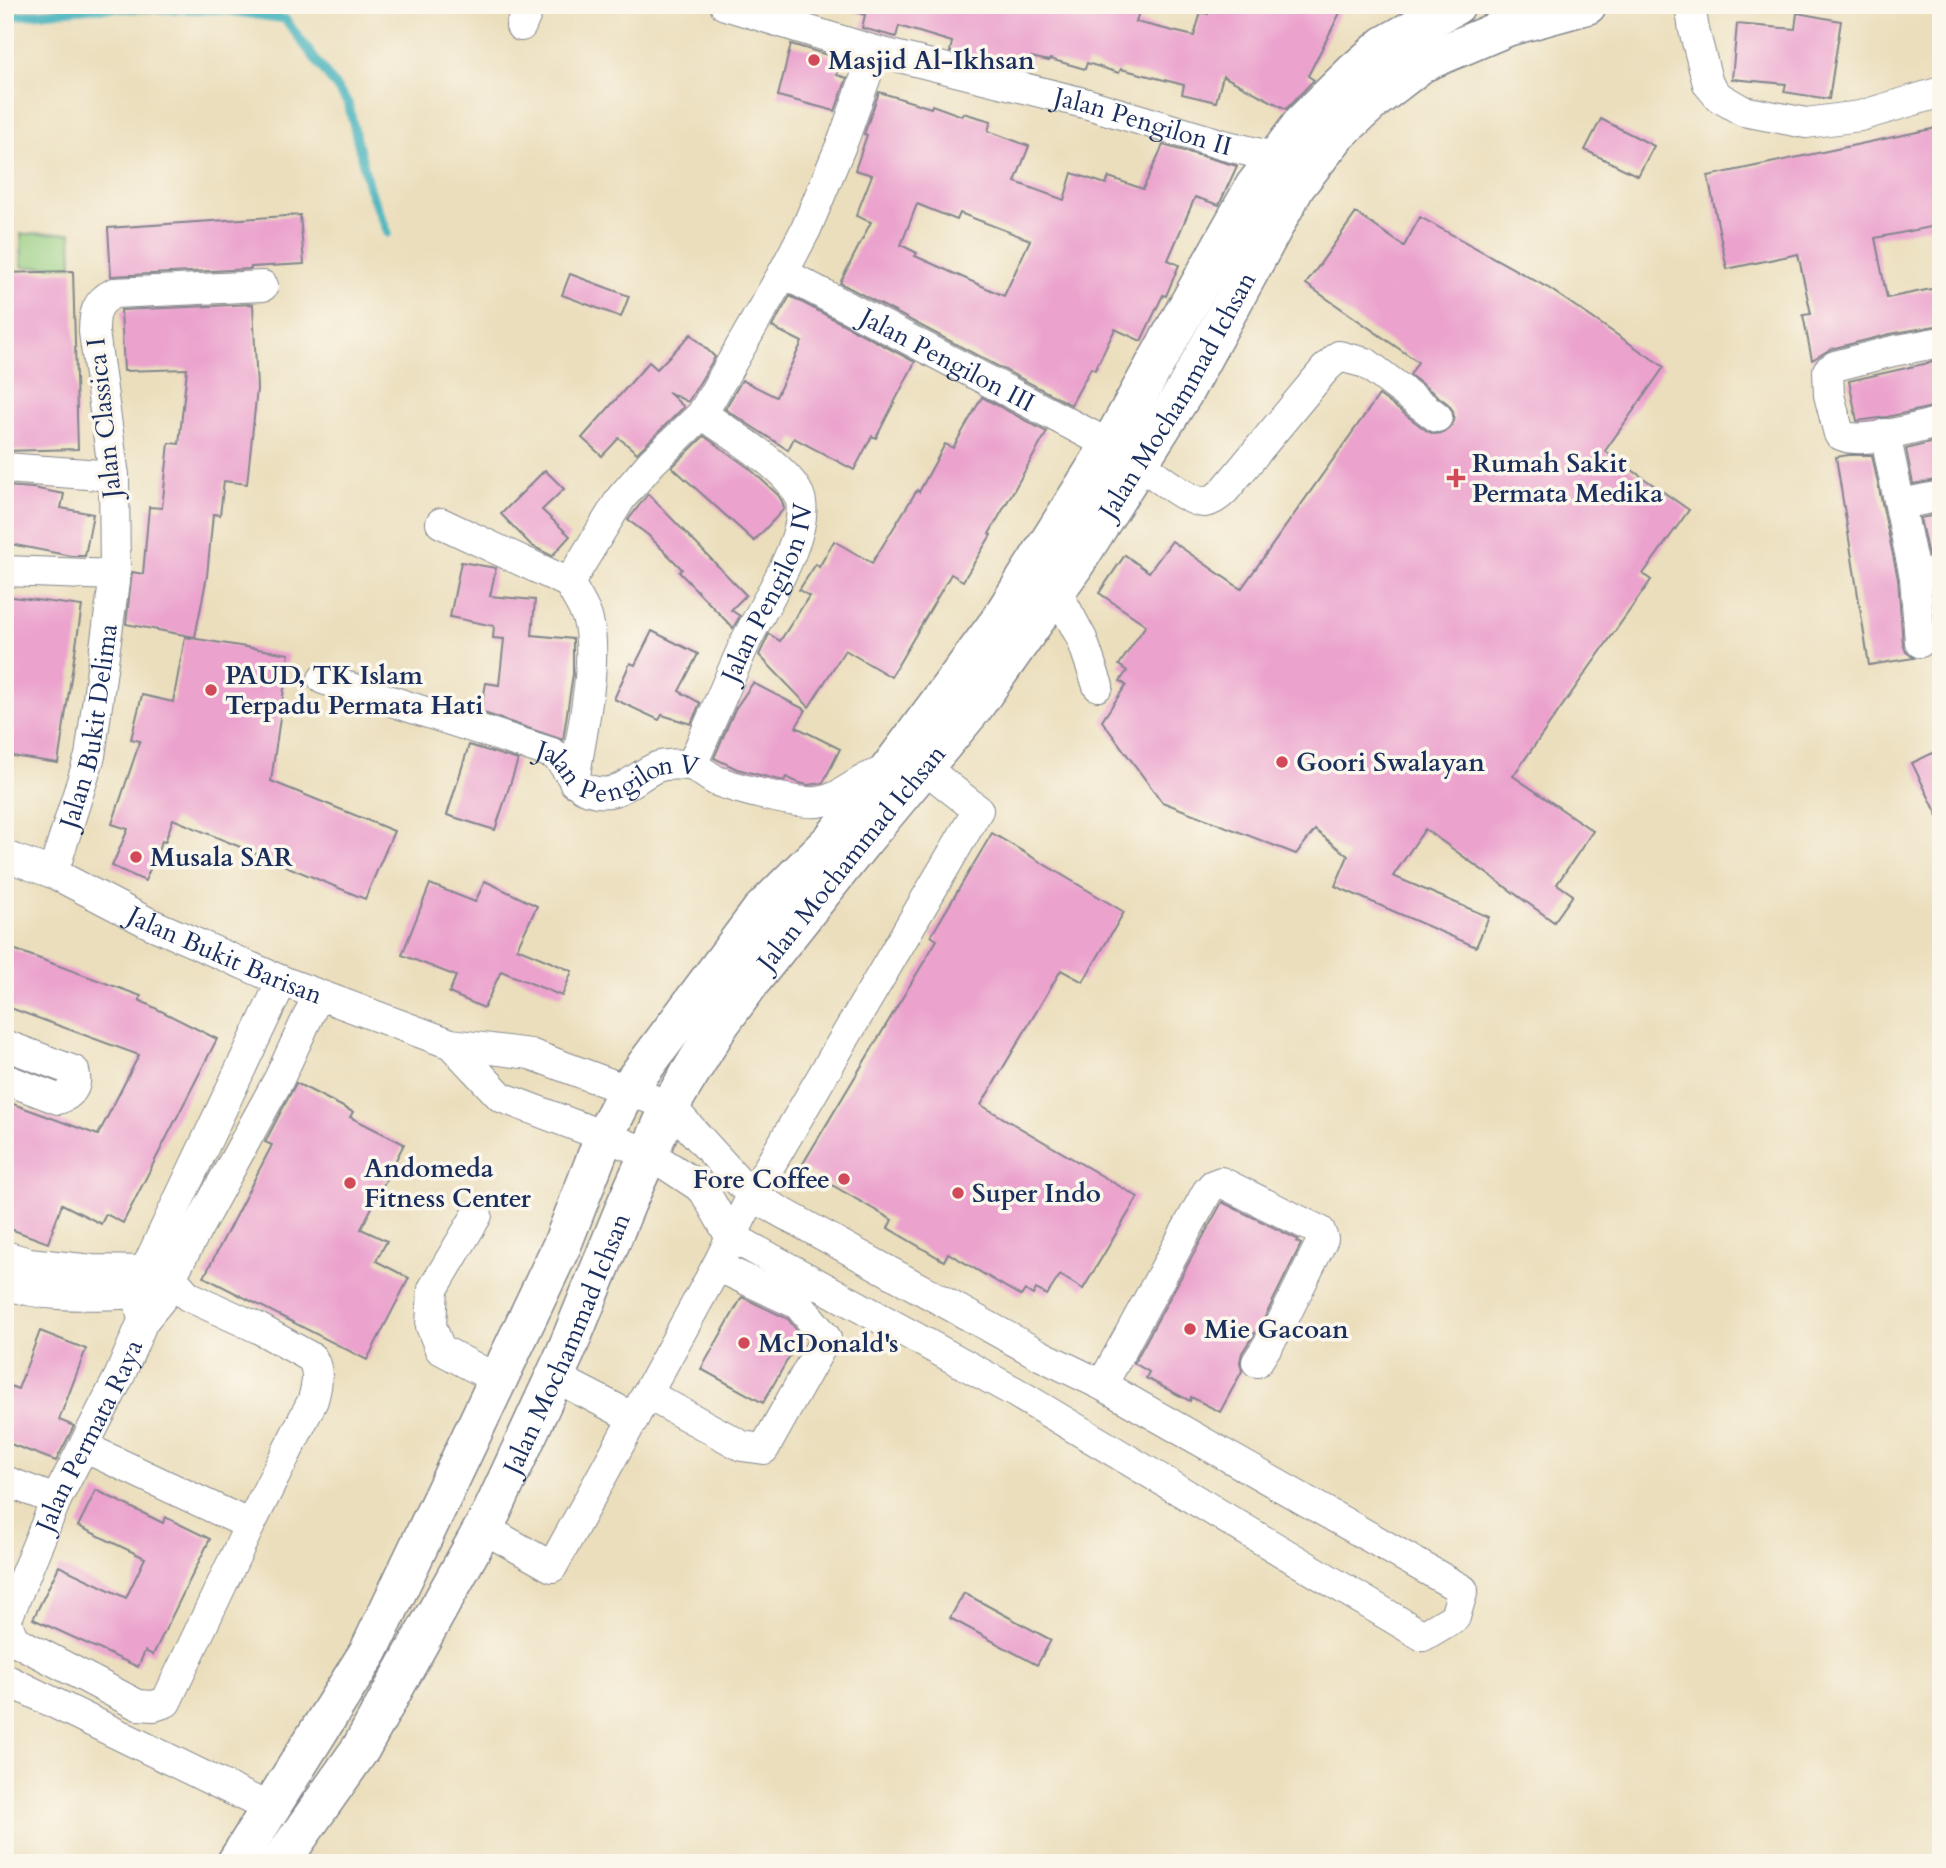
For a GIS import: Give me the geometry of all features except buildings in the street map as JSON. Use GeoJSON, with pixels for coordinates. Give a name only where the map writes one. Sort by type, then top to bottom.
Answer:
{"type":"FeatureCollection","features":[{"type":"Feature","properties":{"kind":"main road","name":"Jalan Mochammad Ichsan"},"geometry":{"type":"LineString","coordinates":[[236,1863],[369,1651],[562,1245],[604,1137],[628,1089],[760,912],[974,706],[1039,588],[1125,454],[1254,187],[1304,121],[1385,46],[1456,5]]}},
{"type":"Feature","properties":{"kind":"main road","name":"Jalan Mochammad Ichsan"},"geometry":{"type":"LineString","coordinates":[[1125,454],[1184,393],[1296,186],[1338,134],[1374,100],[1422,63],[1507,27],[1587,5]]}},
{"type":"Feature","properties":{"kind":"main road","name":"Jalan Mochammad Ichsan"},"geometry":{"type":"LineString","coordinates":[[280,1863],[361,1748],[483,1528],[555,1377],[670,1106],[720,1024],[906,769]]}},
{"type":"Feature","properties":{"kind":"main road"},"geometry":{"type":"LineString","coordinates":[[320,1728],[361,1748]]}},
{"type":"Feature","properties":{"kind":"street","name":"Jalan Pengilon II"},"geometry":{"type":"LineString","coordinates":[[725,5],[875,51],[1088,104],[1277,158]]}},
{"type":"Feature","properties":{"kind":"street"},"geometry":{"type":"LineString","coordinates":[[1690,5],[1708,84],[1718,97],[1743,111],[1806,123],[1860,116],[1941,92]]}},
{"type":"Feature","properties":{"kind":"street"},"geometry":{"type":"LineString","coordinates":[[569,583],[621,498],[652,462],[702,414],[806,229],[844,138],[875,51]]}},
{"type":"Feature","properties":{"kind":"street","name":"Jalan Pengilon III"},"geometry":{"type":"LineString","coordinates":[[783,273],[1125,454],[1189,497],[1201,502],[1209,502],[1224,491],[1325,369],[1339,356],[1366,363],[1437,417]]}},
{"type":"Feature","properties":{"kind":"street","name":"Jalan Classica I"},"geometry":{"type":"LineString","coordinates":[[115,575],[114,475],[94,332],[94,312],[102,299],[114,293],[263,286]]}},
{"type":"Feature","properties":{"kind":"street"},"geometry":{"type":"LineString","coordinates":[[1941,342],[1852,361],[1828,371],[1829,395],[1839,434],[1846,439],[1941,422]]}},
{"type":"Feature","properties":{"kind":"street","name":"Jalan Pengilon IV"},"geometry":{"type":"LineString","coordinates":[[692,765],[747,640],[785,568],[797,534],[801,512],[799,496],[782,472],[702,414]]}},
{"type":"Feature","properties":{"kind":"street"},"geometry":{"type":"LineString","coordinates":[[1885,434],[1901,503],[1928,574],[1920,642]]}},
{"type":"Feature","properties":{"kind":"street"},"geometry":{"type":"LineString","coordinates":[[5,468],[114,475]]}},
{"type":"Feature","properties":{"kind":"street"},"geometry":{"type":"LineString","coordinates":[[1901,503],[1941,496]]}},
{"type":"Feature","properties":{"kind":"street"},"geometry":{"type":"LineString","coordinates":[[441,523],[569,583],[587,617],[590,671],[574,782]]}},
{"type":"Feature","properties":{"kind":"street"},"geometry":{"type":"LineString","coordinates":[[5,571],[115,575]]}},
{"type":"Feature","properties":{"kind":"street","name":"Jalan Bukit Delima"},"geometry":{"type":"LineString","coordinates":[[53,873],[90,756],[115,575]]}},
{"type":"Feature","properties":{"kind":"street"},"geometry":{"type":"LineString","coordinates":[[1039,588],[1065,607],[1082,639],[1098,686]]}},
{"type":"Feature","properties":{"kind":"street","name":"Jalan Pengilon V"},"geometry":{"type":"LineString","coordinates":[[323,679],[552,753],[560,758],[574,782],[589,790],[610,792],[627,787],[658,767],[692,765],[716,780],[793,801],[818,802],[836,797],[876,773],[906,769]]}},
{"type":"Feature","properties":{"kind":"street"},"geometry":{"type":"LineString","coordinates":[[483,1528],[552,1567],[717,1266],[752,1196],[978,810],[906,769]]}},
{"type":"Feature","properties":{"kind":"street","name":"Jalan Bukit Barisan"},"geometry":{"type":"LineString","coordinates":[[5,856],[53,873],[147,922],[318,995],[451,1044],[530,1054],[670,1106]]}},
{"type":"Feature","properties":{"kind":"street","name":"Jalan Permata Raya"},"geometry":{"type":"LineString","coordinates":[[158,1292],[258,1328],[312,1358],[318,1380],[313,1400],[166,1702],[149,1706],[138,1705],[14,1640],[6,1621],[56,1500],[120,1375],[158,1292],[282,981]]}},
{"type":"Feature","properties":{"kind":"street","name":"Jalan Permata Raya"},"geometry":{"type":"LineString","coordinates":[[158,1292],[279,1079],[318,995]]}},
{"type":"Feature","properties":{"kind":"street","name":"Jalan Bukit Barisan"},"geometry":{"type":"LineString","coordinates":[[451,1044],[501,1097],[648,1153],[704,1189],[730,1236]]}},
{"type":"Feature","properties":{"kind":"street"},"geometry":{"type":"LineString","coordinates":[[5,1045],[74,1071],[75,1083],[73,1090],[58,1099],[5,1079]]}},
{"type":"Feature","properties":{"kind":"street"},"geometry":{"type":"LineString","coordinates":[[670,1106],[752,1196],[1042,1356],[1102,1385],[1463,1590],[1455,1617],[1423,1636],[1013,1391],[730,1236]]}},
{"type":"Feature","properties":{"kind":"street"},"geometry":{"type":"LineString","coordinates":[[1102,1385],[1207,1192],[1213,1185],[1221,1182],[1322,1234],[1323,1239],[1280,1326],[1257,1362]]}},
{"type":"Feature","properties":{"kind":"street"},"geometry":{"type":"LineString","coordinates":[[477,1215],[433,1289],[431,1326],[440,1349],[498,1380]]}},
{"type":"Feature","properties":{"kind":"street"},"geometry":{"type":"LineString","coordinates":[[555,1377],[641,1406],[742,1446],[764,1449],[826,1338],[798,1304],[717,1266]]}},
{"type":"Feature","properties":{"kind":"street"},"geometry":{"type":"LineString","coordinates":[[16,1273],[61,1295],[158,1292]]}},
{"type":"Feature","properties":{"kind":"street"},"geometry":{"type":"LineString","coordinates":[[1013,1391],[1042,1356]]}},
{"type":"Feature","properties":{"kind":"street"},"geometry":{"type":"LineString","coordinates":[[84,1447],[250,1525]]}},
{"type":"Feature","properties":{"kind":"street"},"geometry":{"type":"LineString","coordinates":[[5,1482],[56,1500]]}},
{"type":"Feature","properties":{"kind":"street"},"geometry":{"type":"LineString","coordinates":[[5,1679],[269,1808]]}},
{"type":"Feature","properties":{"kind":"green space"},"geometry":{"type":"Polygon","coordinates":[[[71,233],[72,266],[22,267],[21,234],[71,233]]]}},
{"type":"Feature","properties":{"kind":"waterway"},"geometry":{"type":"LineString","coordinates":[[5,17],[92,8],[222,10],[285,19],[348,103],[369,188],[388,233]]}},
{"type":"Feature","properties":{"kind":"place","name":"Masjid Al-Ikhsan"},"geometry":{"type":"Point","coordinates":[814,60]}},
{"type":"Feature","properties":{"kind":"place","name":"Rumah Sakit Permata Medika"},"geometry":{"type":"Point","coordinates":[1456,478]}},
{"type":"Feature","properties":{"kind":"place","name":"PAUD, TK Islam Terpadu Permata Hati"},"geometry":{"type":"Point","coordinates":[211,690]}},
{"type":"Feature","properties":{"kind":"place","name":"Goori Swalayan"},"geometry":{"type":"Point","coordinates":[1282,762]}},
{"type":"Feature","properties":{"kind":"place","name":"Musala SAR"},"geometry":{"type":"Point","coordinates":[136,857]}},
{"type":"Feature","properties":{"kind":"place","name":"Fore Coffee"},"geometry":{"type":"Point","coordinates":[844,1179]}},
{"type":"Feature","properties":{"kind":"place","name":"Andomeda Fitness Center"},"geometry":{"type":"Point","coordinates":[350,1183]}},
{"type":"Feature","properties":{"kind":"place","name":"Super Indo"},"geometry":{"type":"Point","coordinates":[958,1193]}},
{"type":"Feature","properties":{"kind":"place","name":"Mie Gacoan"},"geometry":{"type":"Point","coordinates":[1190,1329]}},
{"type":"Feature","properties":{"kind":"place","name":"McDonald's"},"geometry":{"type":"Point","coordinates":[744,1343]}}]}
